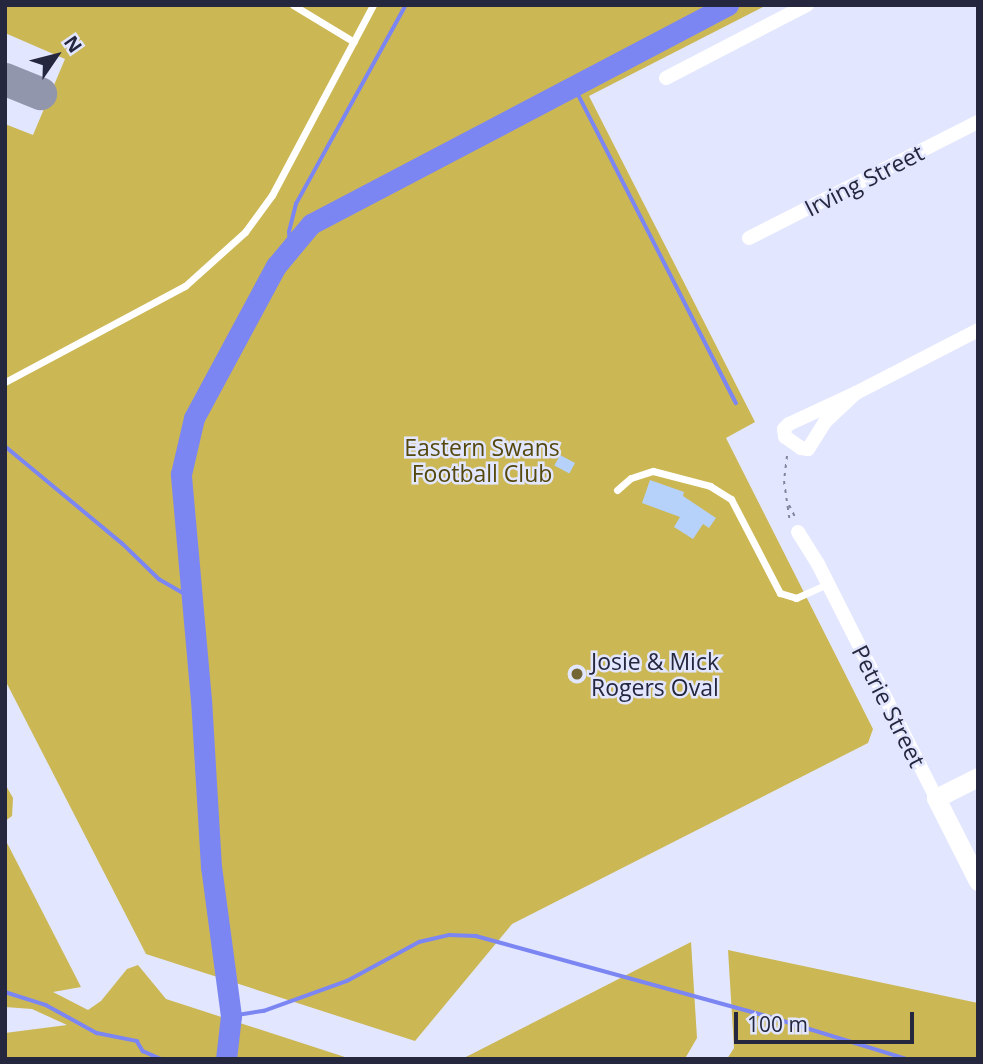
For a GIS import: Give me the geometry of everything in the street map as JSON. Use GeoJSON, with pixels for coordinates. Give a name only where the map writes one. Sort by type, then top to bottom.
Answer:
{"type":"FeatureCollection","features":[{"type":"Feature","properties":{"kind":"street"},"geometry":{"type":"LineString","coordinates":[[666,78],[807,5]]}},
{"type":"Feature","properties":{"kind":"street","name":"Irving Street"},"geometry":{"type":"LineString","coordinates":[[750,238],[978,122]]}},
{"type":"Feature","properties":{"kind":"street"},"geometry":{"type":"LineString","coordinates":[[856,393],[825,422],[808,449],[786,438],[784,429],[789,424],[978,330]]}},
{"type":"Feature","properties":{"kind":"street","name":"Petrie Street"},"geometry":{"type":"LineString","coordinates":[[798,532],[828,584],[978,881]]}},
{"type":"Feature","properties":{"kind":"street"},"geometry":{"type":"LineString","coordinates":[[936,798],[978,777]]}},
{"type":"Feature","properties":{"kind":"lane"},"geometry":{"type":"LineString","coordinates":[[293,5],[354,41]]}},
{"type":"Feature","properties":{"kind":"lane"},"geometry":{"type":"LineString","coordinates":[[5,382],[185,286],[245,232],[272,195],[373,5]]}},
{"type":"Feature","properties":{"kind":"lane"},"geometry":{"type":"LineString","coordinates":[[617,490],[629,479],[653,471],[710,486],[731,499],[779,593],[796,598],[828,584]]}},
{"type":"Feature","properties":{"kind":"path"},"geometry":{"type":"LineString","coordinates":[[786,461],[789,521],[798,532]]}},
{"type":"Feature","properties":{"kind":"path"},"geometry":{"type":"LineString","coordinates":[[786,501],[795,518],[798,532]]}},
{"type":"Feature","properties":{"kind":"green space","name":"Eastern Swans Football Club"},"geometry":{"type":"Polygon","coordinates":[[[5,5],[767,5],[589,96],[755,422],[726,438],[873,729],[868,743],[512,924],[415,1041],[146,954],[5,680],[5,124],[33,135],[65,59],[5,33],[5,5]]]}},
{"type":"Feature","properties":{"kind":"green space"},"geometry":{"type":"Polygon","coordinates":[[[5,784],[13,798],[12,816],[5,821],[5,784]]]}},
{"type":"Feature","properties":{"kind":"green space"},"geometry":{"type":"Polygon","coordinates":[[[5,839],[81,987],[53,992],[88,1010],[101,1001],[127,969],[138,965],[166,999],[351,1059],[5,1059],[5,1033],[67,1025],[32,1009],[5,1007],[5,839]]]}},
{"type":"Feature","properties":{"kind":"green space"},"geometry":{"type":"Polygon","coordinates":[[[691,942],[697,1038],[686,1057],[693,1059],[462,1059],[691,942]]]}},
{"type":"Feature","properties":{"kind":"green space"},"geometry":{"type":"Polygon","coordinates":[[[728,950],[978,1003],[978,1059],[727,1059],[734,1048],[728,950]]]}},
{"type":"Feature","properties":{"kind":"building"},"geometry":{"type":"Polygon","coordinates":[[[560,455],[575,463],[569,474],[554,466],[560,455]]]}},
{"type":"Feature","properties":{"kind":"building"},"geometry":{"type":"Polygon","coordinates":[[[650,480],[684,492],[683,496],[716,518],[709,528],[703,524],[693,539],[674,527],[680,517],[642,503],[650,480]]]}},
{"type":"Feature","properties":{"kind":"waterway"},"geometry":{"type":"LineString","coordinates":[[290,250],[289,232],[296,204],[406,5]]}},
{"type":"Feature","properties":{"kind":"waterway"},"geometry":{"type":"LineString","coordinates":[[226,1059],[231,1016],[211,867],[201,700],[181,474],[194,418],[276,266],[311,224],[728,5]]}},
{"type":"Feature","properties":{"kind":"waterway"},"geometry":{"type":"LineString","coordinates":[[574,86],[736,403]]}},
{"type":"Feature","properties":{"kind":"waterway"},"geometry":{"type":"LineString","coordinates":[[5,446],[122,543],[159,579],[193,599]]}},
{"type":"Feature","properties":{"kind":"waterway"},"geometry":{"type":"LineString","coordinates":[[231,1016],[264,1011],[347,981],[419,942],[449,935],[476,936],[777,1019],[907,1059]]}},
{"type":"Feature","properties":{"kind":"waterway"},"geometry":{"type":"LineString","coordinates":[[5,992],[46,1005],[97,1033],[137,1041],[143,1051],[161,1059]]}},
{"type":"Feature","properties":{"kind":"taxiway"},"geometry":{"type":"LineString","coordinates":[[5,79],[40,93]]}},
{"type":"Feature","properties":{"kind":"place","name":"Josie & Mick Rogers Oval"},"geometry":{"type":"Point","coordinates":[577,674]}}]}
